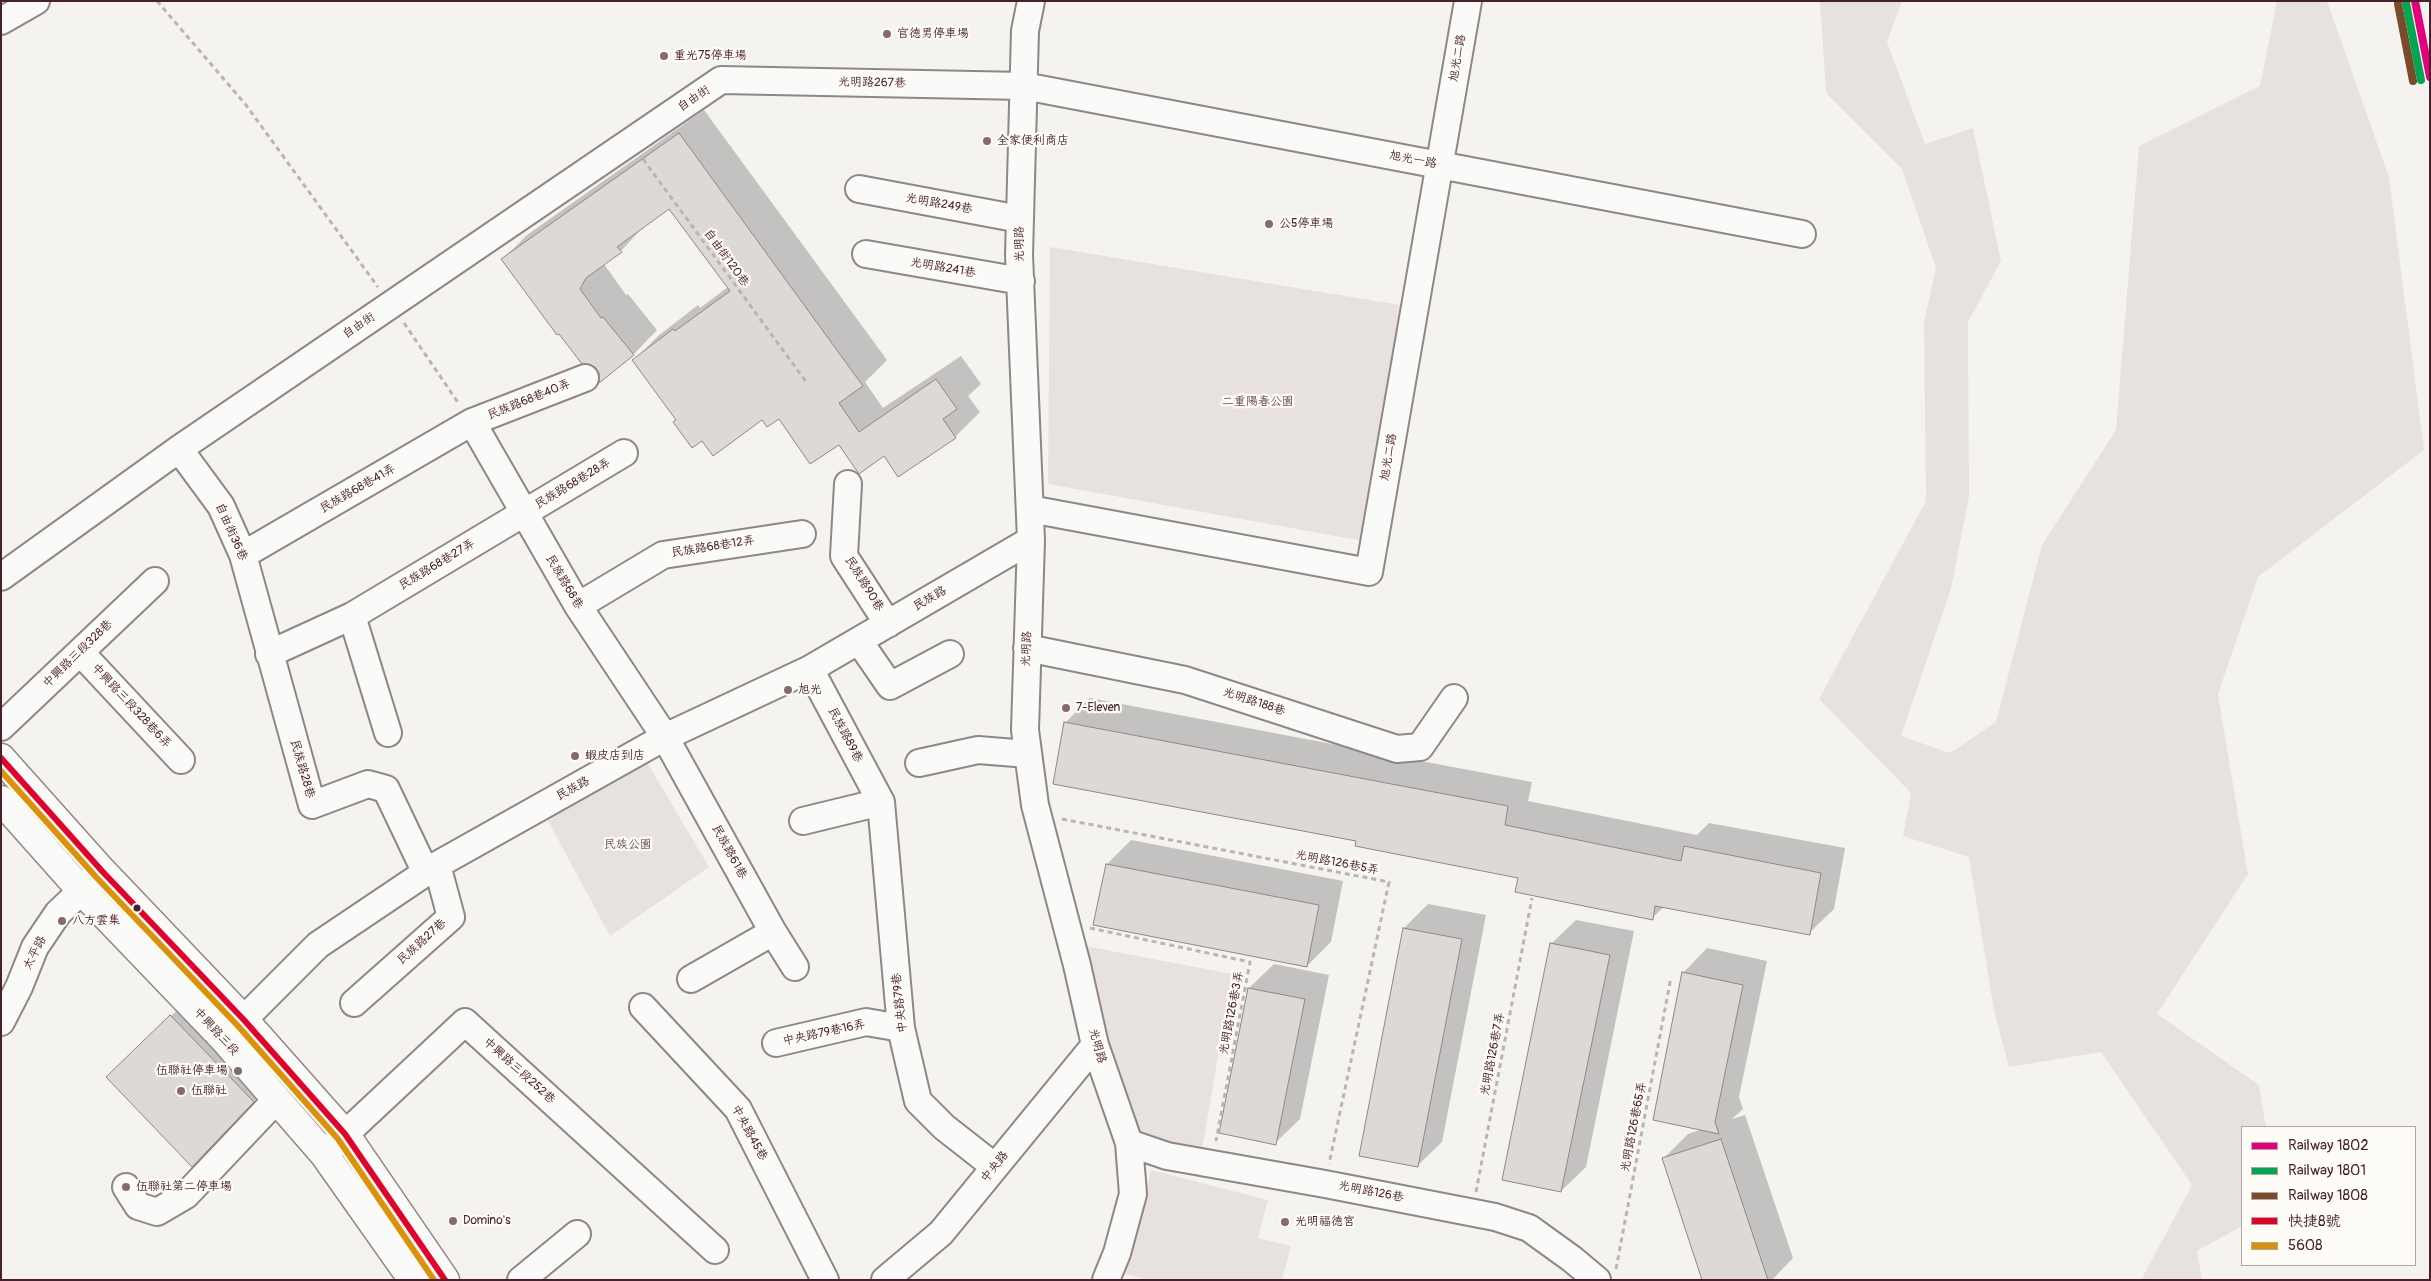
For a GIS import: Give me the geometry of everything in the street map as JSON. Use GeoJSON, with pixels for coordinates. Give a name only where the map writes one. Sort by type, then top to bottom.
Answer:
{"type":"FeatureCollection","features":[{"type":"Feature","properties":{"kind":"main road"},"geometry":{"type":"LineString","coordinates":[[1,758],[102,871],[244,1020],[345,1134],[445,1280]]}},
{"type":"Feature","properties":{"kind":"main road","name":"中興路三段"},"geometry":{"type":"LineString","coordinates":[[1,800],[81,890],[224,1039],[324,1154],[410,1279]]}},
{"type":"Feature","properties":{"kind":"street"},"geometry":{"type":"LineString","coordinates":[[1,22],[36,1]]}},
{"type":"Feature","properties":{"kind":"street","name":"光明路"},"geometry":{"type":"LineString","coordinates":[[1031,1],[1025,31],[1020,219],[1031,540],[1025,730],[1037,814],[1066,922],[1095,1045],[1128,1143],[1133,1194],[1117,1253],[1106,1280]]}},
{"type":"Feature","properties":{"kind":"street","name":"旭光二路"},"geometry":{"type":"LineString","coordinates":[[1030,509],[1369,572],[1468,1]]}},
{"type":"Feature","properties":{"kind":"street","name":"自由街"},"geometry":{"type":"LineString","coordinates":[[1,577],[179,449],[721,80]]}},
{"type":"Feature","properties":{"kind":"street","name":"光明路267巷"},"geometry":{"type":"LineString","coordinates":[[721,80],[1024,86]]}},
{"type":"Feature","properties":{"kind":"street","name":"旭光一路"},"geometry":{"type":"LineString","coordinates":[[1024,86],[1802,234]]}},
{"type":"Feature","properties":{"kind":"street","name":"光明路249巷"},"geometry":{"type":"LineString","coordinates":[[859,189],[1020,219]]}},
{"type":"Feature","properties":{"kind":"street","name":"光明路241巷"},"geometry":{"type":"LineString","coordinates":[[866,254],[1021,281]]}},
{"type":"Feature","properties":{"kind":"street","name":"民族路68巷40弄"},"geometry":{"type":"LineString","coordinates":[[472,422],[585,378]]}},
{"type":"Feature","properties":{"kind":"street","name":"民族路68巷"},"geometry":{"type":"LineString","coordinates":[[472,422],[523,514],[578,606],[665,736]]}},
{"type":"Feature","properties":{"kind":"street","name":"民族路68巷41弄"},"geometry":{"type":"LineString","coordinates":[[243,556],[472,422]]}},
{"type":"Feature","properties":{"kind":"street","name":"自由街36巷"},"geometry":{"type":"LineString","coordinates":[[179,449],[221,506],[243,556],[269,654]]}},
{"type":"Feature","properties":{"kind":"street","name":"民族路68巷28弄"},"geometry":{"type":"LineString","coordinates":[[523,514],[624,453]]}},
{"type":"Feature","properties":{"kind":"street","name":"民族路90巷"},"geometry":{"type":"LineString","coordinates":[[848,484],[844,556],[888,624]]}},
{"type":"Feature","properties":{"kind":"street","name":"民族路68巷27弄"},"geometry":{"type":"LineString","coordinates":[[269,654],[352,616],[523,514]]}},
{"type":"Feature","properties":{"kind":"street","name":"民族路68巷12弄"},"geometry":{"type":"LineString","coordinates":[[578,606],[663,555],[802,534]]}},
{"type":"Feature","properties":{"kind":"street","name":"民族路"},"geometry":{"type":"LineString","coordinates":[[224,1039],[318,945],[431,869],[665,736],[810,669],[1031,540]]}},
{"type":"Feature","properties":{"kind":"street","name":"中興路三段328巷"},"geometry":{"type":"LineString","coordinates":[[1,728],[155,581]]}},
{"type":"Feature","properties":{"kind":"street"},"geometry":{"type":"LineString","coordinates":[[352,616],[388,733]]}},
{"type":"Feature","properties":{"kind":"street"},"geometry":{"type":"LineString","coordinates":[[859,641],[890,686],[950,654]]}},
{"type":"Feature","properties":{"kind":"street","name":"光明路188巷"},"geometry":{"type":"LineString","coordinates":[[1027,648],[1185,680],[1397,749],[1420,748],[1454,698]]}},
{"type":"Feature","properties":{"kind":"street","name":"中興路三段328巷6弄"},"geometry":{"type":"LineString","coordinates":[[80,652],[181,760]]}},
{"type":"Feature","properties":{"kind":"street","name":"民族路28巷"},"geometry":{"type":"LineString","coordinates":[[269,654],[312,805],[368,784],[386,789],[431,869]]}},
{"type":"Feature","properties":{"kind":"street","name":"民族路89巷"},"geometry":{"type":"LineString","coordinates":[[810,669],[881,802]]}},
{"type":"Feature","properties":{"kind":"street","name":"民族路61巷"},"geometry":{"type":"LineString","coordinates":[[665,736],[772,932],[795,967]]}},
{"type":"Feature","properties":{"kind":"street"},"geometry":{"type":"LineString","coordinates":[[919,763],[978,750],[1028,754]]}},
{"type":"Feature","properties":{"kind":"street"},"geometry":{"type":"LineString","coordinates":[[803,821],[881,802]]}},
{"type":"Feature","properties":{"kind":"street","name":"中央路79巷"},"geometry":{"type":"LineString","coordinates":[[881,802],[902,1028],[918,1101],[944,1127],[995,1167]]}},
{"type":"Feature","properties":{"kind":"street","name":"民族路27巷"},"geometry":{"type":"LineString","coordinates":[[354,1003],[451,917],[431,869]]}},
{"type":"Feature","properties":{"kind":"street","name":"太平路"},"geometry":{"type":"LineString","coordinates":[[1,1022],[19,987],[35,947],[58,913],[102,871]]}},
{"type":"Feature","properties":{"kind":"street"},"geometry":{"type":"LineString","coordinates":[[692,979],[772,932]]}},
{"type":"Feature","properties":{"kind":"street","name":"中央路45巷"},"geometry":{"type":"LineString","coordinates":[[643,1007],[738,1109],[825,1280]]}},
{"type":"Feature","properties":{"kind":"street","name":"中興路三段252巷"},"geometry":{"type":"LineString","coordinates":[[324,1154],[465,1022],[716,1250]]}},
{"type":"Feature","properties":{"kind":"street","name":"中央路79巷16弄"},"geometry":{"type":"LineString","coordinates":[[776,1043],[866,1022],[902,1028]]}},
{"type":"Feature","properties":{"kind":"street","name":"中央路"},"geometry":{"type":"LineString","coordinates":[[885,1280],[942,1233],[1095,1045]]}},
{"type":"Feature","properties":{"kind":"street"},"geometry":{"type":"LineString","coordinates":[[126,1187],[138,1206],[158,1212],[186,1195],[277,1099]]}},
{"type":"Feature","properties":{"kind":"street","name":"光明路126巷"},"geometry":{"type":"LineString","coordinates":[[1128,1143],[1167,1156],[1472,1212],[1529,1228],[1572,1259],[1606,1275]]}},
{"type":"Feature","properties":{"kind":"street"},"geometry":{"type":"LineString","coordinates":[[521,1280],[577,1234]]}},
{"type":"Feature","properties":{"kind":"path"},"geometry":{"type":"LineString","coordinates":[[156,1],[246,105],[391,305],[472,422]]}},
{"type":"Feature","properties":{"kind":"path","name":"自由街120巷"},"geometry":{"type":"LineString","coordinates":[[631,142],[807,384]]}},
{"type":"Feature","properties":{"kind":"path","name":"光明路126巷5弄"},"geometry":{"type":"LineString","coordinates":[[1037,814],[1389,882],[1325,1184]]}},
{"type":"Feature","properties":{"kind":"path","name":"光明路126巷7弄"},"geometry":{"type":"LineString","coordinates":[[1472,1212],[1532,898]]}},
{"type":"Feature","properties":{"kind":"path","name":"光明路126巷3弄"},"geometry":{"type":"LineString","coordinates":[[1066,922],[1250,962],[1212,1164]]}},
{"type":"Feature","properties":{"kind":"path","name":"光明路126巷65弄"},"geometry":{"type":"LineString","coordinates":[[1606,1275],[1671,978]]}},
{"type":"Feature","properties":{"kind":"green space"},"geometry":{"type":"Polygon","coordinates":[[[1820,1],[1902,1],[1887,42],[1925,144],[1973,128],[2001,261],[1968,322],[1969,496],[1951,589],[1901,736],[1950,753],[1996,722],[2042,545],[2116,430],[2139,146],[2260,86],[2277,1],[2327,1],[2389,177],[2424,450],[2258,577],[2218,694],[2248,874],[2157,1014],[2259,1085],[2266,1126],[2241,1126],[2241,1227],[2197,1251],[2202,1280],[2141,1280],[2192,1185],[2101,1052],[2009,1067],[1994,1011],[1969,857],[1903,836],[1911,793],[1819,699],[1926,501],[1924,322],[1936,268],[1902,169],[1826,93],[1820,1]]]}},
{"type":"Feature","properties":{"kind":"green space","name":"二重陽春公園"},"geometry":{"type":"Polygon","coordinates":[[[1050,247],[1400,305],[1363,541],[1048,484],[1050,247]]]}},
{"type":"Feature","properties":{"kind":"green space","name":"民族公園"},"geometry":{"type":"Polygon","coordinates":[[[638,747],[709,867],[610,936],[539,804],[638,747]]]}},
{"type":"Feature","properties":{"kind":"green space"},"geometry":{"type":"Polygon","coordinates":[[[1080,945],[1232,974],[1202,1150],[1141,1135],[1103,1036],[1080,945]]]}},
{"type":"Feature","properties":{"kind":"green space"},"geometry":{"type":"Polygon","coordinates":[[[1151,1170],[1268,1200],[1258,1238],[1291,1246],[1282,1280],[1148,1280],[1125,1274],[1151,1170]]]}},
{"type":"Feature","properties":{"kind":"building"},"geometry":{"type":"Polygon","coordinates":[[[679,133],[863,386],[839,403],[859,432],[936,379],[957,409],[943,419],[956,438],[898,477],[884,456],[859,474],[839,445],[810,464],[779,419],[767,427],[762,420],[713,456],[702,441],[692,448],[673,422],[676,420],[632,360],[673,329],[675,331],[730,291],[669,209],[617,247],[622,252],[586,278],[580,289],[601,318],[603,317],[634,355],[599,383],[599,373],[595,367],[582,364],[559,334],[557,335],[501,259],[679,133]]]}},
{"type":"Feature","properties":{"kind":"building"},"geometry":{"type":"Polygon","coordinates":[[[1064,722],[1508,806],[1505,825],[1681,861],[1684,846],[1821,873],[1810,935],[1655,906],[1653,920],[1515,892],[1518,878],[1355,846],[1356,841],[1053,784],[1064,722]]]}},
{"type":"Feature","properties":{"kind":"building"},"geometry":{"type":"Polygon","coordinates":[[[1106,864],[1319,905],[1307,967],[1093,925],[1106,864]]]}},
{"type":"Feature","properties":{"kind":"building"},"geometry":{"type":"Polygon","coordinates":[[[1403,928],[1462,939],[1418,1167],[1359,1156],[1403,928]]]}},
{"type":"Feature","properties":{"kind":"building"},"geometry":{"type":"Polygon","coordinates":[[[1550,943],[1610,955],[1561,1192],[1502,1180],[1550,943]]]}},
{"type":"Feature","properties":{"kind":"building"},"geometry":{"type":"Polygon","coordinates":[[[1682,972],[1743,985],[1715,1122],[1719,1134],[1653,1120],[1682,972]]]}},
{"type":"Feature","properties":{"kind":"building"},"geometry":{"type":"Polygon","coordinates":[[[1248,988],[1305,999],[1276,1145],[1219,1133],[1248,988]]]}},
{"type":"Feature","properties":{"kind":"building","name":"伍聯社"},"geometry":{"type":"Polygon","coordinates":[[[170,1015],[254,1102],[192,1167],[106,1077],[170,1015]]]}},
{"type":"Feature","properties":{"kind":"building"},"geometry":{"type":"Polygon","coordinates":[[[1721,1139],[1768,1280],[1702,1280],[1662,1158],[1721,1139]]]}},
{"type":"Feature","properties":{"kind":"rail line","name":"1802"},"geometry":{"type":"LineString","coordinates":[[2415,1],[2430,77]]}},
{"type":"Feature","properties":{"kind":"rail line","name":"1801"},"geometry":{"type":"LineString","coordinates":[[2406,3],[2421,80]]}},
{"type":"Feature","properties":{"kind":"rail line","name":"1808"},"geometry":{"type":"LineString","coordinates":[[2398,4],[2413,81]]}},
{"type":"Feature","properties":{"kind":"transit line","name":"快捷8號"},"geometry":{"type":"LineString","coordinates":[[1,758],[102,871],[244,1020],[345,1134],[445,1280]]}},
{"type":"Feature","properties":{"kind":"transit line","name":"5608"},"geometry":{"type":"LineString","coordinates":[[1,771],[96,877],[238,1026],[338,1139],[434,1280]]}},
{"type":"Feature","properties":{"kind":"place","name":"官德男停車場"},"geometry":{"type":"Point","coordinates":[887,34]}},
{"type":"Feature","properties":{"kind":"place","name":"重光75停車場"},"geometry":{"type":"Point","coordinates":[664,56]}},
{"type":"Feature","properties":{"kind":"place","name":"全家便利商店"},"geometry":{"type":"Point","coordinates":[987,141]}},
{"type":"Feature","properties":{"kind":"place","name":"公5停車場"},"geometry":{"type":"Point","coordinates":[1269,224]}},
{"type":"Feature","properties":{"kind":"place","name":"旭光"},"geometry":{"type":"Point","coordinates":[788,690]}},
{"type":"Feature","properties":{"kind":"place","name":"7-Eleven"},"geometry":{"type":"Point","coordinates":[1066,708]}},
{"type":"Feature","properties":{"kind":"place","name":"蝦皮店到店"},"geometry":{"type":"Point","coordinates":[575,756]}},
{"type":"Feature","properties":{"kind":"place","name":"八方雲集"},"geometry":{"type":"Point","coordinates":[62,921]}},
{"type":"Feature","properties":{"kind":"place","name":"伍聯社停車場"},"geometry":{"type":"Point","coordinates":[238,1071]}},
{"type":"Feature","properties":{"kind":"place","name":"伍聯社"},"geometry":{"type":"Point","coordinates":[181,1091]}},
{"type":"Feature","properties":{"kind":"place","name":"伍聯社第二停車場"},"geometry":{"type":"Point","coordinates":[126,1187]}},
{"type":"Feature","properties":{"kind":"place","name":"Domino's"},"geometry":{"type":"Point","coordinates":[453,1221]}},
{"type":"Feature","properties":{"kind":"place","name":"光明福德宮"},"geometry":{"type":"Point","coordinates":[1285,1222]}}]}
